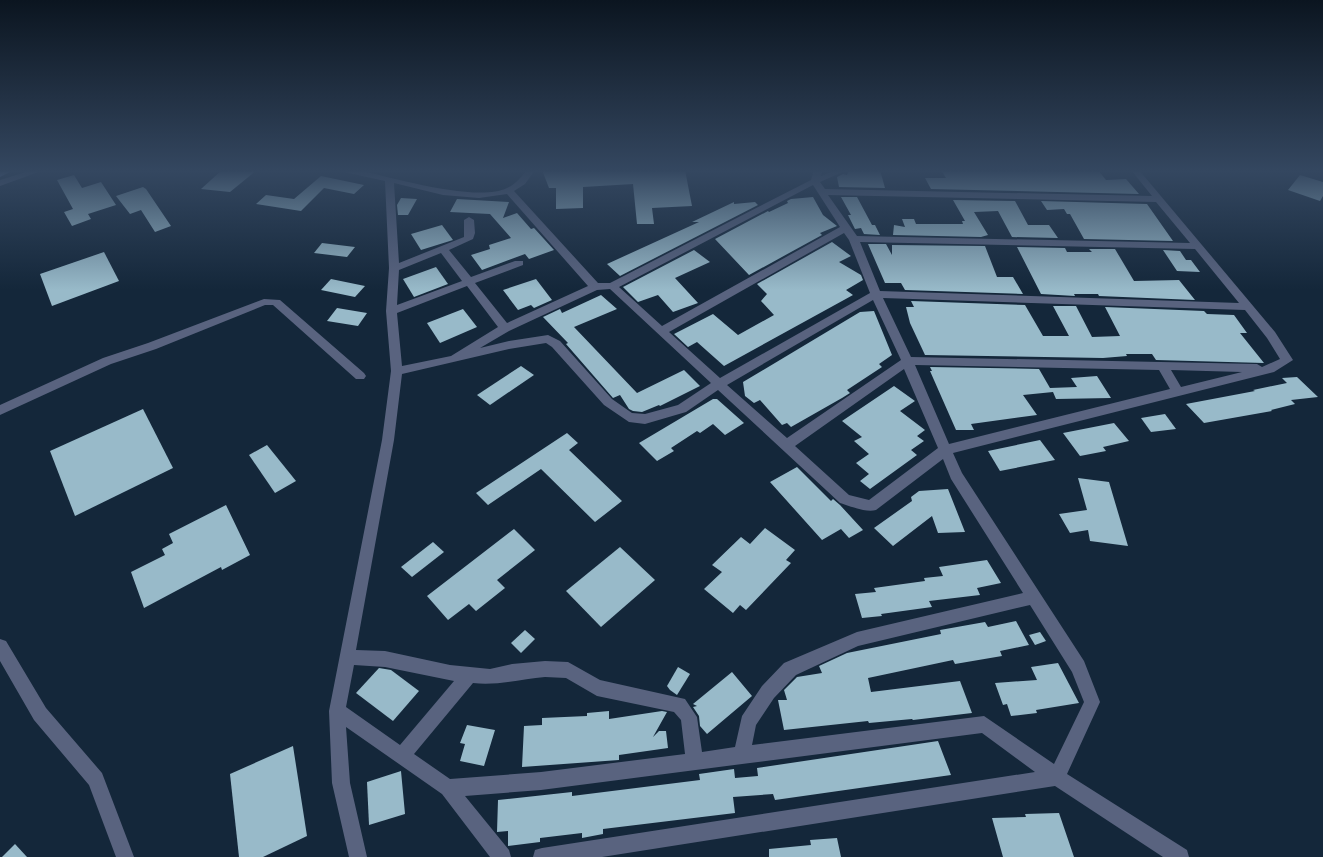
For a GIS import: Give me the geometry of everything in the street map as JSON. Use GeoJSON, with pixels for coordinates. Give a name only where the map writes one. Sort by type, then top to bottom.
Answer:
{"type":"FeatureCollection","features":[{"type":"Feature","properties":{"kind":"street"},"geometry":{"type":"LineString","coordinates":[[358,857],[341,784],[337,711],[388,440],[397,371],[391,311],[394,268],[387,210]]}},
{"type":"Feature","properties":{"kind":"street"},"geometry":{"type":"LineString","coordinates":[[525,210],[595,287]]}},
{"type":"Feature","properties":{"kind":"street"},"geometry":{"type":"LineString","coordinates":[[454,359],[504,328],[595,287],[612,286],[762,210]]}},
{"type":"Feature","properties":{"kind":"street"},"geometry":{"type":"LineString","coordinates":[[836,210],[850,233],[956,475],[1078,667],[1092,702],[1057,777]]}},
{"type":"Feature","properties":{"kind":"street"},"geometry":{"type":"LineString","coordinates":[[612,286],[845,499],[871,506],[945,450],[1274,368],[1287,360],[1271,335],[1168,210]]}},
{"type":"Feature","properties":{"kind":"street"},"geometry":{"type":"LineString","coordinates":[[394,268],[468,239],[470,233],[469,220]]}},
{"type":"Feature","properties":{"kind":"street"},"geometry":{"type":"LineString","coordinates":[[662,331],[850,233],[1198,246]]}},
{"type":"Feature","properties":{"kind":"street"},"geometry":{"type":"LineString","coordinates":[[444,250],[504,328]]}},
{"type":"Feature","properties":{"kind":"street"},"geometry":{"type":"LineString","coordinates":[[391,311],[519,263]]}},
{"type":"Feature","properties":{"kind":"street"},"geometry":{"type":"LineString","coordinates":[[397,371],[510,345],[548,339],[556,344],[608,402],[629,417],[645,419],[682,409],[719,384],[876,294],[1248,307]]}},
{"type":"Feature","properties":{"kind":"street"},"geometry":{"type":"LineString","coordinates":[[0,410],[107,361],[152,346],[264,302],[276,302],[360,376]]}},
{"type":"Feature","properties":{"kind":"street"},"geometry":{"type":"LineString","coordinates":[[787,445],[907,361],[1274,368]]}},
{"type":"Feature","properties":{"kind":"street"},"geometry":{"type":"LineString","coordinates":[[1162,366],[1178,392]]}},
{"type":"Feature","properties":{"kind":"street"},"geometry":{"type":"LineString","coordinates":[[742,755],[748,722],[768,692],[790,668],[857,639],[1034,598]]}},
{"type":"Feature","properties":{"kind":"street"},"geometry":{"type":"LineString","coordinates":[[0,646],[40,714],[96,780],[125,857]]}},
{"type":"Feature","properties":{"kind":"street"},"geometry":{"type":"LineString","coordinates":[[348,657],[384,659],[450,673],[490,677],[545,668],[568,670],[597,688],[679,705],[689,717],[695,761]]}},
{"type":"Feature","properties":{"kind":"street"},"geometry":{"type":"LineString","coordinates":[[402,756],[470,675]]}},
{"type":"Feature","properties":{"kind":"street"},"geometry":{"type":"LineString","coordinates":[[337,711],[448,788],[502,857]]}},
{"type":"Feature","properties":{"kind":"street"},"geometry":{"type":"LineString","coordinates":[[448,788],[541,781],[984,724],[1057,777],[1180,857]]}},
{"type":"Feature","properties":{"kind":"street"},"geometry":{"type":"LineString","coordinates":[[542,857],[1057,777]]}},
{"type":"Feature","properties":{"kind":"building"},"geometry":{"type":"Polygon","coordinates":[[[70,210],[100,210],[88,214],[91,219],[72,226],[64,212],[70,210]]]}},
{"type":"Feature","properties":{"kind":"building"},"geometry":{"type":"Polygon","coordinates":[[[127,210],[160,210],[171,226],[155,232],[141,210],[130,214],[127,210]]]}},
{"type":"Feature","properties":{"kind":"building"},"geometry":{"type":"Polygon","coordinates":[[[397,210],[411,210],[408,215],[398,215],[397,210]]]}},
{"type":"Feature","properties":{"kind":"building"},"geometry":{"type":"Polygon","coordinates":[[[451,210],[506,210],[503,218],[517,213],[554,250],[529,259],[525,254],[482,270],[471,255],[490,249],[489,245],[511,238],[490,214],[450,212],[451,210]]]}},
{"type":"Feature","properties":{"kind":"building"},"geometry":{"type":"Polygon","coordinates":[[[636,210],[652,210],[654,224],[637,224],[636,210]]]}},
{"type":"Feature","properties":{"kind":"building"},"geometry":{"type":"Polygon","coordinates":[[[717,210],[748,210],[620,276],[607,264],[699,222],[692,222],[717,210]]]}},
{"type":"Feature","properties":{"kind":"building"},"geometry":{"type":"Polygon","coordinates":[[[773,210],[820,210],[823,215],[837,226],[820,233],[822,235],[749,275],[715,239],[773,210]]]}},
{"type":"Feature","properties":{"kind":"building"},"geometry":{"type":"Polygon","coordinates":[[[848,210],[864,210],[880,235],[864,234],[861,228],[855,229],[848,215],[851,215],[848,210]]]}},
{"type":"Feature","properties":{"kind":"building"},"geometry":{"type":"Polygon","coordinates":[[[959,210],[1020,210],[1028,225],[1049,225],[1058,238],[1012,237],[998,211],[974,212],[988,235],[981,237],[893,235],[894,225],[905,227],[902,219],[914,219],[916,224],[963,224],[962,221],[965,221],[959,210]]]}},
{"type":"Feature","properties":{"kind":"building"},"geometry":{"type":"Polygon","coordinates":[[[1065,210],[1151,210],[1173,241],[1084,239],[1070,214],[1067,214],[1065,210]]]}},
{"type":"Feature","properties":{"kind":"building"},"geometry":{"type":"Polygon","coordinates":[[[442,225],[453,240],[421,250],[411,234],[442,225]]]}},
{"type":"Feature","properties":{"kind":"building"},"geometry":{"type":"Polygon","coordinates":[[[832,242],[851,256],[839,262],[861,275],[863,280],[846,290],[853,295],[724,366],[697,342],[688,347],[674,334],[713,314],[738,335],[774,315],[761,301],[767,294],[757,284],[832,242]]]}},
{"type":"Feature","properties":{"kind":"building"},"geometry":{"type":"Polygon","coordinates":[[[322,243],[355,247],[347,257],[314,253],[322,243]]]}},
{"type":"Feature","properties":{"kind":"building"},"geometry":{"type":"Polygon","coordinates":[[[868,244],[886,244],[892,255],[892,245],[985,246],[997,277],[1013,277],[1023,294],[905,290],[901,283],[885,283],[868,244]]]}},
{"type":"Feature","properties":{"kind":"building"},"geometry":{"type":"Polygon","coordinates":[[[1017,247],[1065,248],[1067,252],[1092,252],[1089,249],[1115,249],[1134,281],[1179,280],[1195,300],[1099,296],[1098,294],[1074,294],[1075,296],[1041,294],[1017,247]]]}},
{"type":"Feature","properties":{"kind":"building"},"geometry":{"type":"Polygon","coordinates":[[[694,250],[710,262],[675,278],[698,303],[673,312],[658,295],[638,302],[623,287],[694,250]]]}},
{"type":"Feature","properties":{"kind":"building"},"geometry":{"type":"Polygon","coordinates":[[[1163,250],[1180,251],[1186,260],[1191,260],[1200,272],[1177,271],[1163,250]]]}},
{"type":"Feature","properties":{"kind":"building"},"geometry":{"type":"Polygon","coordinates":[[[104,252],[119,281],[52,306],[40,274],[104,252]]]}},
{"type":"Feature","properties":{"kind":"building"},"geometry":{"type":"Polygon","coordinates":[[[436,267],[448,284],[414,297],[403,279],[436,267]]]}},
{"type":"Feature","properties":{"kind":"building"},"geometry":{"type":"Polygon","coordinates":[[[331,279],[365,286],[355,297],[321,290],[331,279]]]}},
{"type":"Feature","properties":{"kind":"building"},"geometry":{"type":"Polygon","coordinates":[[[536,279],[552,300],[534,308],[531,305],[518,310],[503,290],[536,279]]]}},
{"type":"Feature","properties":{"kind":"building"},"geometry":{"type":"Polygon","coordinates":[[[601,295],[617,309],[574,327],[637,393],[684,370],[700,386],[660,406],[642,412],[629,409],[620,395],[613,398],[566,344],[568,343],[543,317],[560,309],[562,313],[601,295]]]}},
{"type":"Feature","properties":{"kind":"building"},"geometry":{"type":"Polygon","coordinates":[[[911,301],[1025,305],[1043,336],[1069,336],[1053,306],[1076,306],[1092,337],[1120,336],[1105,307],[1204,311],[1207,314],[1234,315],[1247,333],[1240,333],[1264,363],[1156,360],[1152,354],[1126,354],[1127,356],[1103,358],[925,355],[910,323],[906,307],[914,307],[911,301]]]}},
{"type":"Feature","properties":{"kind":"building"},"geometry":{"type":"Polygon","coordinates":[[[337,308],[367,313],[358,326],[327,321],[337,308]]]}},
{"type":"Feature","properties":{"kind":"building"},"geometry":{"type":"Polygon","coordinates":[[[463,309],[477,327],[440,343],[427,323],[463,309]]]}},
{"type":"Feature","properties":{"kind":"building"},"geometry":{"type":"Polygon","coordinates":[[[874,311],[892,355],[879,364],[882,367],[847,390],[850,393],[791,427],[787,423],[782,425],[760,400],[754,403],[745,396],[743,382],[860,312],[874,311]]]}},
{"type":"Feature","properties":{"kind":"building"},"geometry":{"type":"Polygon","coordinates":[[[521,366],[534,375],[490,405],[477,395],[521,366]]]}},
{"type":"Feature","properties":{"kind":"building"},"geometry":{"type":"Polygon","coordinates":[[[930,367],[1039,369],[1050,388],[1077,387],[1071,378],[1097,376],[1111,398],[1056,399],[1053,392],[1023,395],[1037,415],[971,424],[974,430],[956,430],[930,371],[932,371],[930,367]]]}},
{"type":"Feature","properties":{"kind":"building"},"geometry":{"type":"Polygon","coordinates":[[[1297,377],[1318,397],[1291,400],[1295,404],[1272,411],[1204,423],[1186,404],[1255,391],[1253,390],[1287,383],[1282,378],[1297,377]]]}},
{"type":"Feature","properties":{"kind":"building"},"geometry":{"type":"Polygon","coordinates":[[[894,386],[915,401],[900,411],[925,430],[917,436],[924,441],[911,450],[917,455],[870,489],[860,481],[869,474],[856,463],[869,454],[854,441],[862,437],[842,421],[894,386]]]}},
{"type":"Feature","properties":{"kind":"building"},"geometry":{"type":"Polygon","coordinates":[[[713,399],[717,399],[744,423],[725,435],[713,424],[700,433],[697,431],[671,448],[674,451],[657,461],[639,443],[713,399]]]}},
{"type":"Feature","properties":{"kind":"building"},"geometry":{"type":"Polygon","coordinates":[[[143,409],[173,468],[75,516],[50,451],[143,409]]]}},
{"type":"Feature","properties":{"kind":"building"},"geometry":{"type":"Polygon","coordinates":[[[1165,414],[1176,429],[1151,432],[1141,418],[1165,414]]]}},
{"type":"Feature","properties":{"kind":"building"},"geometry":{"type":"Polygon","coordinates":[[[1114,423],[1129,441],[1103,447],[1106,451],[1080,456],[1063,433],[1114,423]]]}},
{"type":"Feature","properties":{"kind":"building"},"geometry":{"type":"Polygon","coordinates":[[[567,433],[578,443],[569,450],[622,501],[595,522],[541,469],[488,505],[476,493],[567,433]]]}},
{"type":"Feature","properties":{"kind":"building"},"geometry":{"type":"Polygon","coordinates":[[[1040,440],[1055,460],[1000,471],[988,451],[1040,440]]]}},
{"type":"Feature","properties":{"kind":"building"},"geometry":{"type":"Polygon","coordinates":[[[267,445],[296,481],[275,493],[249,455],[267,445]]]}},
{"type":"Feature","properties":{"kind":"building"},"geometry":{"type":"Polygon","coordinates":[[[797,467],[831,501],[833,499],[840,505],[863,530],[849,538],[841,529],[822,540],[770,482],[797,467]]]}},
{"type":"Feature","properties":{"kind":"building"},"geometry":{"type":"Polygon","coordinates":[[[1078,478],[1109,482],[1128,546],[1090,541],[1088,530],[1070,533],[1059,514],[1087,510],[1078,478]]]}},
{"type":"Feature","properties":{"kind":"building"},"geometry":{"type":"Polygon","coordinates":[[[948,489],[965,532],[938,533],[932,516],[893,546],[874,528],[912,501],[911,497],[919,491],[948,489]]]}},
{"type":"Feature","properties":{"kind":"building"},"geometry":{"type":"Polygon","coordinates":[[[226,505],[250,555],[222,570],[221,567],[144,608],[131,572],[165,555],[162,549],[173,543],[169,534],[226,505]]]}},
{"type":"Feature","properties":{"kind":"building"},"geometry":{"type":"Polygon","coordinates":[[[765,528],[795,550],[786,560],[791,563],[746,610],[740,605],[733,613],[704,589],[722,572],[712,565],[741,537],[750,544],[765,528]]]}},
{"type":"Feature","properties":{"kind":"building"},"geometry":{"type":"Polygon","coordinates":[[[514,529],[535,550],[497,580],[505,588],[476,611],[469,604],[448,620],[427,596],[514,529]]]}},
{"type":"Feature","properties":{"kind":"building"},"geometry":{"type":"Polygon","coordinates":[[[433,542],[444,552],[412,577],[401,567],[433,542]]]}},
{"type":"Feature","properties":{"kind":"building"},"geometry":{"type":"Polygon","coordinates":[[[620,547],[655,580],[601,627],[566,591],[620,547]]]}},
{"type":"Feature","properties":{"kind":"building"},"geometry":{"type":"Polygon","coordinates":[[[987,560],[1001,583],[977,588],[980,595],[929,601],[932,607],[862,618],[855,594],[876,592],[874,588],[925,581],[924,578],[943,576],[939,567],[987,560]]]}},
{"type":"Feature","properties":{"kind":"building"},"geometry":{"type":"Polygon","coordinates":[[[1016,621],[1029,645],[1000,651],[1002,656],[955,664],[953,660],[868,678],[871,692],[960,681],[972,713],[913,720],[869,723],[868,721],[784,730],[778,700],[787,700],[784,690],[797,677],[822,673],[819,666],[847,653],[941,634],[940,630],[985,622],[988,627],[1016,621]]]}},
{"type":"Feature","properties":{"kind":"building"},"geometry":{"type":"Polygon","coordinates":[[[525,630],[535,639],[521,653],[511,643],[525,630]]]}},
{"type":"Feature","properties":{"kind":"building"},"geometry":{"type":"Polygon","coordinates":[[[1040,632],[1046,641],[1035,645],[1029,635],[1040,632]]]}},
{"type":"Feature","properties":{"kind":"building"},"geometry":{"type":"Polygon","coordinates":[[[1058,663],[1079,703],[1036,710],[1037,713],[1011,716],[1007,704],[1003,705],[995,683],[1037,680],[1031,667],[1058,663]]]}},
{"type":"Feature","properties":{"kind":"building"},"geometry":{"type":"Polygon","coordinates":[[[678,667],[690,674],[677,695],[667,686],[678,667]]]}},
{"type":"Feature","properties":{"kind":"building"},"geometry":{"type":"Polygon","coordinates":[[[379,668],[391,670],[419,691],[393,721],[356,693],[379,668]]]}},
{"type":"Feature","properties":{"kind":"building"},"geometry":{"type":"Polygon","coordinates":[[[732,672],[752,696],[707,734],[700,726],[699,716],[693,707],[697,706],[693,704],[732,672]]]}},
{"type":"Feature","properties":{"kind":"building"},"geometry":{"type":"Polygon","coordinates":[[[609,711],[609,719],[662,711],[667,712],[653,737],[659,731],[666,731],[668,748],[619,755],[619,760],[522,767],[524,726],[542,725],[542,718],[587,716],[587,713],[609,711]]]}},
{"type":"Feature","properties":{"kind":"building"},"geometry":{"type":"Polygon","coordinates":[[[467,725],[495,730],[484,766],[460,761],[465,744],[460,743],[467,725]]]}},
{"type":"Feature","properties":{"kind":"building"},"geometry":{"type":"Polygon","coordinates":[[[938,741],[951,775],[775,800],[773,794],[733,797],[735,813],[603,829],[603,834],[582,838],[582,833],[540,838],[540,842],[508,846],[508,831],[497,832],[498,800],[572,792],[572,796],[700,780],[699,774],[734,769],[735,778],[758,776],[757,768],[938,741]]]}},
{"type":"Feature","properties":{"kind":"building"},"geometry":{"type":"Polygon","coordinates":[[[293,746],[307,836],[263,857],[239,857],[230,774],[293,746]]]}},
{"type":"Feature","properties":{"kind":"building"},"geometry":{"type":"Polygon","coordinates":[[[401,771],[405,814],[369,825],[367,782],[401,771]]]}},
{"type":"Feature","properties":{"kind":"building"},"geometry":{"type":"Polygon","coordinates":[[[1059,813],[1074,857],[1003,857],[992,818],[1026,817],[1025,814],[1059,813]]]}},
{"type":"Feature","properties":{"kind":"building"},"geometry":{"type":"Polygon","coordinates":[[[837,838],[841,857],[769,857],[769,849],[811,845],[810,840],[837,838]]]}},
{"type":"Feature","properties":{"kind":"building"},"geometry":{"type":"Polygon","coordinates":[[[15,844],[27,857],[2,857],[15,844]]]}}]}
